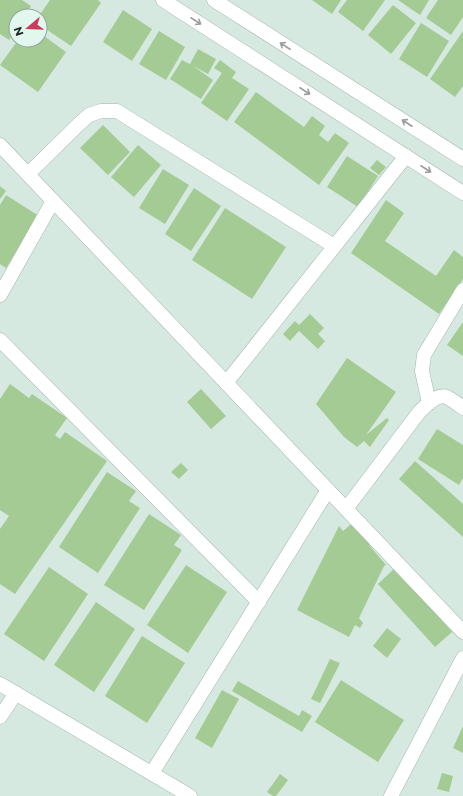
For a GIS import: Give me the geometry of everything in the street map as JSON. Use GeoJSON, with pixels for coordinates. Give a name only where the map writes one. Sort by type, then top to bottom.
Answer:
{"type":"FeatureCollection","features":[{"type":"Feature","properties":{"kind":"street"},"geometry":{"type":"LineString","coordinates":[[163,0],[463,193]]}},
{"type":"Feature","properties":{"kind":"street"},"geometry":{"type":"LineString","coordinates":[[214,0],[463,159]]}},
{"type":"Feature","properties":{"kind":"street"},"geometry":{"type":"LineString","coordinates":[[28,174],[90,115],[101,111],[117,111],[334,246]]}},
{"type":"Feature","properties":{"kind":"street"},"geometry":{"type":"LineString","coordinates":[[0,145],[463,632]]}},
{"type":"Feature","properties":{"kind":"street"},"geometry":{"type":"LineString","coordinates":[[226,383],[406,156]]}},
{"type":"Feature","properties":{"kind":"street"},"geometry":{"type":"LineString","coordinates":[[0,295],[53,201]]}},
{"type":"Feature","properties":{"kind":"street"},"geometry":{"type":"LineString","coordinates":[[429,403],[422,371],[424,355],[463,290]]}},
{"type":"Feature","properties":{"kind":"street"},"geometry":{"type":"LineString","coordinates":[[0,340],[259,602]]}},
{"type":"Feature","properties":{"kind":"street"},"geometry":{"type":"LineString","coordinates":[[346,509],[420,411],[429,403],[438,397],[445,397],[463,408]]}},
{"type":"Feature","properties":{"kind":"street"},"geometry":{"type":"LineString","coordinates":[[152,773],[328,490]]}},
{"type":"Feature","properties":{"kind":"street"},"geometry":{"type":"LineString","coordinates":[[391,796],[463,658]]}},
{"type":"Feature","properties":{"kind":"street"},"geometry":{"type":"LineString","coordinates":[[0,684],[190,796]]}},
{"type":"Feature","properties":{"kind":"street"},"geometry":{"type":"LineString","coordinates":[[0,717],[16,693]]}},
{"type":"Feature","properties":{"kind":"building"},"geometry":{"type":"Polygon","coordinates":[[[0,0],[22,0],[31,6],[30,8],[8,8],[8,39],[0,34],[0,0]]]}},
{"type":"Feature","properties":{"kind":"building"},"geometry":{"type":"Polygon","coordinates":[[[50,0],[98,0],[101,3],[71,46],[48,30],[48,8],[44,8],[50,0]]]}},
{"type":"Feature","properties":{"kind":"building"},"geometry":{"type":"Polygon","coordinates":[[[312,0],[341,0],[332,14],[312,0]]]}},
{"type":"Feature","properties":{"kind":"building"},"geometry":{"type":"Polygon","coordinates":[[[347,0],[385,0],[363,31],[338,12],[347,0]]]}},
{"type":"Feature","properties":{"kind":"building"},"geometry":{"type":"Polygon","coordinates":[[[398,0],[429,0],[420,15],[398,0]]]}},
{"type":"Feature","properties":{"kind":"building"},"geometry":{"type":"Polygon","coordinates":[[[438,0],[463,0],[463,17],[451,35],[426,18],[438,0]]]}},
{"type":"Feature","properties":{"kind":"building"},"geometry":{"type":"Polygon","coordinates":[[[393,5],[416,23],[391,54],[368,35],[393,5]]]}},
{"type":"Feature","properties":{"kind":"building"},"geometry":{"type":"Polygon","coordinates":[[[123,10],[152,29],[132,61],[103,42],[123,10]]]}},
{"type":"Feature","properties":{"kind":"building"},"geometry":{"type":"Polygon","coordinates":[[[421,23],[449,41],[427,77],[399,59],[421,23]]]}},
{"type":"Feature","properties":{"kind":"building"},"geometry":{"type":"Polygon","coordinates":[[[159,31],[185,47],[166,80],[139,64],[159,31]]]}},
{"type":"Feature","properties":{"kind":"building"},"geometry":{"type":"Polygon","coordinates":[[[463,31],[463,86],[455,97],[430,79],[463,31]]]}},
{"type":"Feature","properties":{"kind":"building"},"geometry":{"type":"Polygon","coordinates":[[[48,39],[66,52],[38,92],[0,65],[12,48],[48,48],[48,39]]]}},
{"type":"Feature","properties":{"kind":"building"},"geometry":{"type":"Polygon","coordinates":[[[198,49],[216,59],[208,74],[193,66],[213,80],[201,99],[170,79],[182,60],[190,64],[198,49]]]}},
{"type":"Feature","properties":{"kind":"building"},"geometry":{"type":"Polygon","coordinates":[[[220,60],[236,72],[232,78],[249,89],[227,121],[201,103],[222,73],[214,68],[220,60]]]}},
{"type":"Feature","properties":{"kind":"building"},"geometry":{"type":"Polygon","coordinates":[[[256,92],[304,127],[312,116],[325,126],[319,135],[328,142],[335,133],[349,143],[319,185],[234,122],[256,92]]]}},
{"type":"Feature","properties":{"kind":"building"},"geometry":{"type":"Polygon","coordinates":[[[103,125],[130,152],[108,175],[80,148],[103,125]]]}},
{"type":"Feature","properties":{"kind":"building"},"geometry":{"type":"Polygon","coordinates":[[[138,145],[161,165],[134,197],[111,177],[138,145]]]}},
{"type":"Feature","properties":{"kind":"building"},"geometry":{"type":"Polygon","coordinates":[[[347,156],[378,176],[358,207],[327,187],[347,156]]]}},
{"type":"Feature","properties":{"kind":"building"},"geometry":{"type":"Polygon","coordinates":[[[377,160],[386,167],[379,175],[370,168],[377,160]]]}},
{"type":"Feature","properties":{"kind":"building"},"geometry":{"type":"Polygon","coordinates":[[[163,169],[189,185],[165,224],[139,208],[163,169]]]}},
{"type":"Feature","properties":{"kind":"building"},"geometry":{"type":"Polygon","coordinates":[[[0,186],[6,191],[0,199],[0,186]]]}},
{"type":"Feature","properties":{"kind":"building"},"geometry":{"type":"Polygon","coordinates":[[[194,188],[221,206],[191,251],[165,234],[194,188]]]}},
{"type":"Feature","properties":{"kind":"building"},"geometry":{"type":"Polygon","coordinates":[[[6,195],[39,216],[6,268],[0,264],[0,205],[6,195]]]}},
{"type":"Feature","properties":{"kind":"building"},"geometry":{"type":"Polygon","coordinates":[[[386,200],[404,213],[385,241],[436,276],[454,250],[463,257],[463,279],[439,314],[351,253],[386,200]]]}},
{"type":"Feature","properties":{"kind":"building"},"geometry":{"type":"Polygon","coordinates":[[[225,208],[286,247],[252,299],[192,260],[225,208]]]}},
{"type":"Feature","properties":{"kind":"building"},"geometry":{"type":"Polygon","coordinates":[[[310,314],[324,328],[318,334],[325,341],[318,349],[299,331],[290,341],[283,334],[295,321],[299,325],[310,314]]]}},
{"type":"Feature","properties":{"kind":"building"},"geometry":{"type":"Polygon","coordinates":[[[463,322],[463,356],[447,345],[463,322]]]}},
{"type":"Feature","properties":{"kind":"building"},"geometry":{"type":"Polygon","coordinates":[[[347,358],[396,392],[366,435],[387,418],[389,420],[370,447],[364,441],[357,447],[344,437],[316,404],[347,358]]]}},
{"type":"Feature","properties":{"kind":"building"},"geometry":{"type":"Polygon","coordinates":[[[10,384],[29,398],[32,394],[67,418],[55,435],[60,439],[65,432],[107,461],[15,594],[0,584],[0,529],[9,516],[0,510],[0,399],[10,384]]]}},
{"type":"Feature","properties":{"kind":"building"},"geometry":{"type":"Polygon","coordinates":[[[201,389],[226,416],[211,429],[187,402],[201,389]]]}},
{"type":"Feature","properties":{"kind":"building"},"geometry":{"type":"Polygon","coordinates":[[[437,429],[463,445],[463,478],[459,485],[418,459],[437,429]]]}},
{"type":"Feature","properties":{"kind":"building"},"geometry":{"type":"Polygon","coordinates":[[[415,461],[463,504],[463,537],[399,479],[415,461]]]}},
{"type":"Feature","properties":{"kind":"building"},"geometry":{"type":"Polygon","coordinates":[[[181,463],[188,470],[179,479],[171,472],[181,463]]]}},
{"type":"Feature","properties":{"kind":"building"},"geometry":{"type":"Polygon","coordinates":[[[107,472],[136,491],[129,501],[140,508],[98,573],[59,547],[107,472]]]}},
{"type":"Feature","properties":{"kind":"building"},"geometry":{"type":"Polygon","coordinates":[[[149,514],[181,535],[174,545],[182,550],[144,610],[104,585],[149,514]]]}},
{"type":"Feature","properties":{"kind":"building"},"geometry":{"type":"Polygon","coordinates":[[[355,521],[372,541],[369,545],[386,565],[384,566],[359,618],[363,623],[360,628],[355,625],[349,637],[297,610],[339,526],[343,531],[355,521]]]}},
{"type":"Feature","properties":{"kind":"building"},"geometry":{"type":"Polygon","coordinates":[[[186,565],[227,592],[188,653],[147,625],[186,565]]]}},
{"type":"Feature","properties":{"kind":"building"},"geometry":{"type":"Polygon","coordinates":[[[49,567],[88,594],[44,661],[4,634],[49,567]]]}},
{"type":"Feature","properties":{"kind":"building"},"geometry":{"type":"Polygon","coordinates":[[[395,568],[452,632],[435,647],[378,584],[395,568]]]}},
{"type":"Feature","properties":{"kind":"building"},"geometry":{"type":"Polygon","coordinates":[[[96,602],[135,629],[94,692],[54,665],[96,602]]]}},
{"type":"Feature","properties":{"kind":"building"},"geometry":{"type":"Polygon","coordinates":[[[387,628],[401,639],[387,658],[373,646],[387,628]]]}},
{"type":"Feature","properties":{"kind":"building"},"geometry":{"type":"Polygon","coordinates":[[[142,636],[185,663],[147,723],[105,696],[142,636]]]}},
{"type":"Feature","properties":{"kind":"building"},"geometry":{"type":"Polygon","coordinates":[[[330,659],[340,663],[320,703],[311,699],[330,659]]]}},
{"type":"Feature","properties":{"kind":"building"},"geometry":{"type":"Polygon","coordinates":[[[341,680],[404,720],[378,762],[315,722],[341,680]]]}},
{"type":"Feature","properties":{"kind":"building"},"geometry":{"type":"Polygon","coordinates":[[[238,681],[299,716],[302,710],[312,716],[302,732],[232,691],[238,681]]]}},
{"type":"Feature","properties":{"kind":"building"},"geometry":{"type":"Polygon","coordinates":[[[222,690],[239,699],[212,748],[195,738],[222,690]]]}},
{"type":"Feature","properties":{"kind":"building"},"geometry":{"type":"Polygon","coordinates":[[[463,726],[463,753],[453,748],[463,726]]]}},
{"type":"Feature","properties":{"kind":"building"},"geometry":{"type":"Polygon","coordinates":[[[442,773],[453,776],[449,792],[437,789],[442,773]]]}},
{"type":"Feature","properties":{"kind":"building"},"geometry":{"type":"Polygon","coordinates":[[[280,774],[288,780],[276,796],[273,796],[267,792],[280,774]]]}}]}
